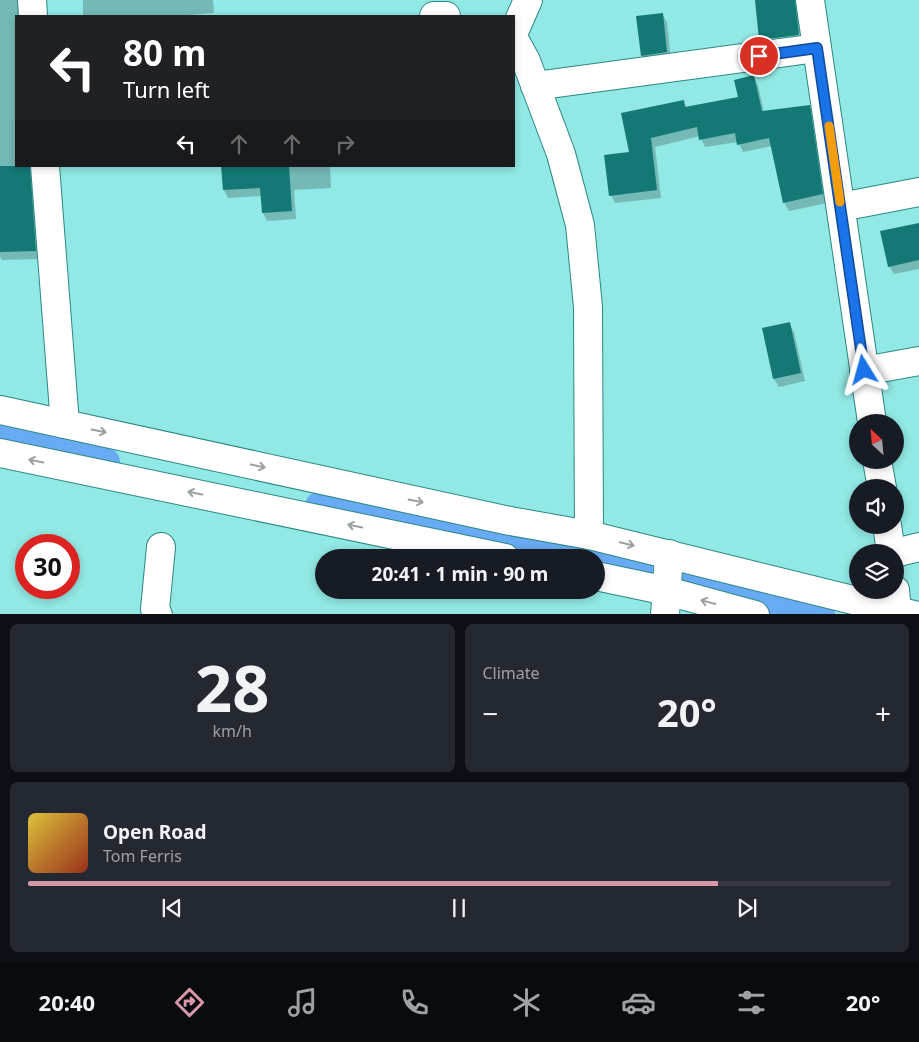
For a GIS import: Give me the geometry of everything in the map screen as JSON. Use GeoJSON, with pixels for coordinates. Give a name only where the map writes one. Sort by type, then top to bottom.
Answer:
{"type":"FeatureCollection","features":[{"type":"Feature","properties":{"kind":"street"},"geometry":{"type":"LineString","coordinates":[[32,0],[33,15]]}},
{"type":"Feature","properties":{"kind":"street"},"geometry":{"type":"LineString","coordinates":[[515,30],[528,0]]}},
{"type":"Feature","properties":{"kind":"street"},"geometry":{"type":"LineString","coordinates":[[810,0],[871,414]]}},
{"type":"Feature","properties":{"kind":"street"},"geometry":{"type":"LineString","coordinates":[[515,41],[526,61],[561,154],[580,225],[588,307],[589,535]]}},
{"type":"Feature","properties":{"kind":"street"},"geometry":{"type":"LineString","coordinates":[[535,86],[817,48]]}},
{"type":"Feature","properties":{"kind":"street"},"geometry":{"type":"LineString","coordinates":[[45,167],[65,424]]}},
{"type":"Feature","properties":{"kind":"street"},"geometry":{"type":"LineString","coordinates":[[841,207],[919,192]]}},
{"type":"Feature","properties":{"kind":"street"},"geometry":{"type":"LineString","coordinates":[[864,370],[919,361]]}},
{"type":"Feature","properties":{"kind":"street"},"geometry":{"type":"LineString","coordinates":[[0,410],[510,521],[589,535],[667,582],[755,614]]}},
{"type":"Feature","properties":{"kind":"street"},"geometry":{"type":"LineString","coordinates":[[0,453],[462,549]]}},
{"type":"Feature","properties":{"kind":"street"},"geometry":{"type":"LineString","coordinates":[[158,614],[155,609],[161,547]]}},
{"type":"Feature","properties":{"kind":"street"},"geometry":{"type":"LineString","coordinates":[[904,551],[919,547]]}},
{"type":"Feature","properties":{"kind":"street"},"geometry":{"type":"LineString","coordinates":[[605,577],[902,605]]}},
{"type":"Feature","properties":{"kind":"building"},"geometry":{"type":"Polygon","coordinates":[[[755,0],[795,0],[799,35],[759,40],[755,0]]]}},
{"type":"Feature","properties":{"kind":"building"},"geometry":{"type":"Polygon","coordinates":[[[663,13],[667,52],[641,56],[636,16],[663,13]]]}},
{"type":"Feature","properties":{"kind":"building"},"geometry":{"type":"Polygon","coordinates":[[[754,75],[762,111],[810,105],[823,194],[783,203],[769,138],[737,145],[735,133],[699,140],[697,127],[651,138],[657,190],[609,196],[604,155],[629,152],[621,113],[684,100],[685,107],[738,97],[734,80],[754,75]]]}},
{"type":"Feature","properties":{"kind":"building"},"geometry":{"type":"Polygon","coordinates":[[[0,166],[30,167],[36,251],[0,252],[0,166]]]}},
{"type":"Feature","properties":{"kind":"building"},"geometry":{"type":"Polygon","coordinates":[[[221,167],[289,167],[292,211],[262,213],[260,188],[223,190],[221,167]]]}},
{"type":"Feature","properties":{"kind":"building"},"geometry":{"type":"Polygon","coordinates":[[[919,223],[919,260],[888,267],[880,231],[919,223]]]}},
{"type":"Feature","properties":{"kind":"building"},"geometry":{"type":"Polygon","coordinates":[[[790,322],[801,373],[773,379],[762,328],[790,322]]]}},
{"type":"Feature","properties":{"kind":"waterway"},"geometry":{"type":"LineString","coordinates":[[0,437],[106,462]]}},
{"type":"Feature","properties":{"kind":"waterway"},"geometry":{"type":"LineString","coordinates":[[319,506],[532,549]]}},
{"type":"Feature","properties":{"kind":"waterway"},"geometry":{"type":"LineString","coordinates":[[605,563],[682,578],[817,614]]}},
{"type":"Feature","properties":{"kind":"slow traffic"},"geometry":{"type":"LineString","coordinates":[[829,126],[840,202]]}},
{"type":"Feature","properties":{"kind":"route"},"geometry":{"type":"LineString","coordinates":[[759,56],[817,48],[864,370]]}}]}
